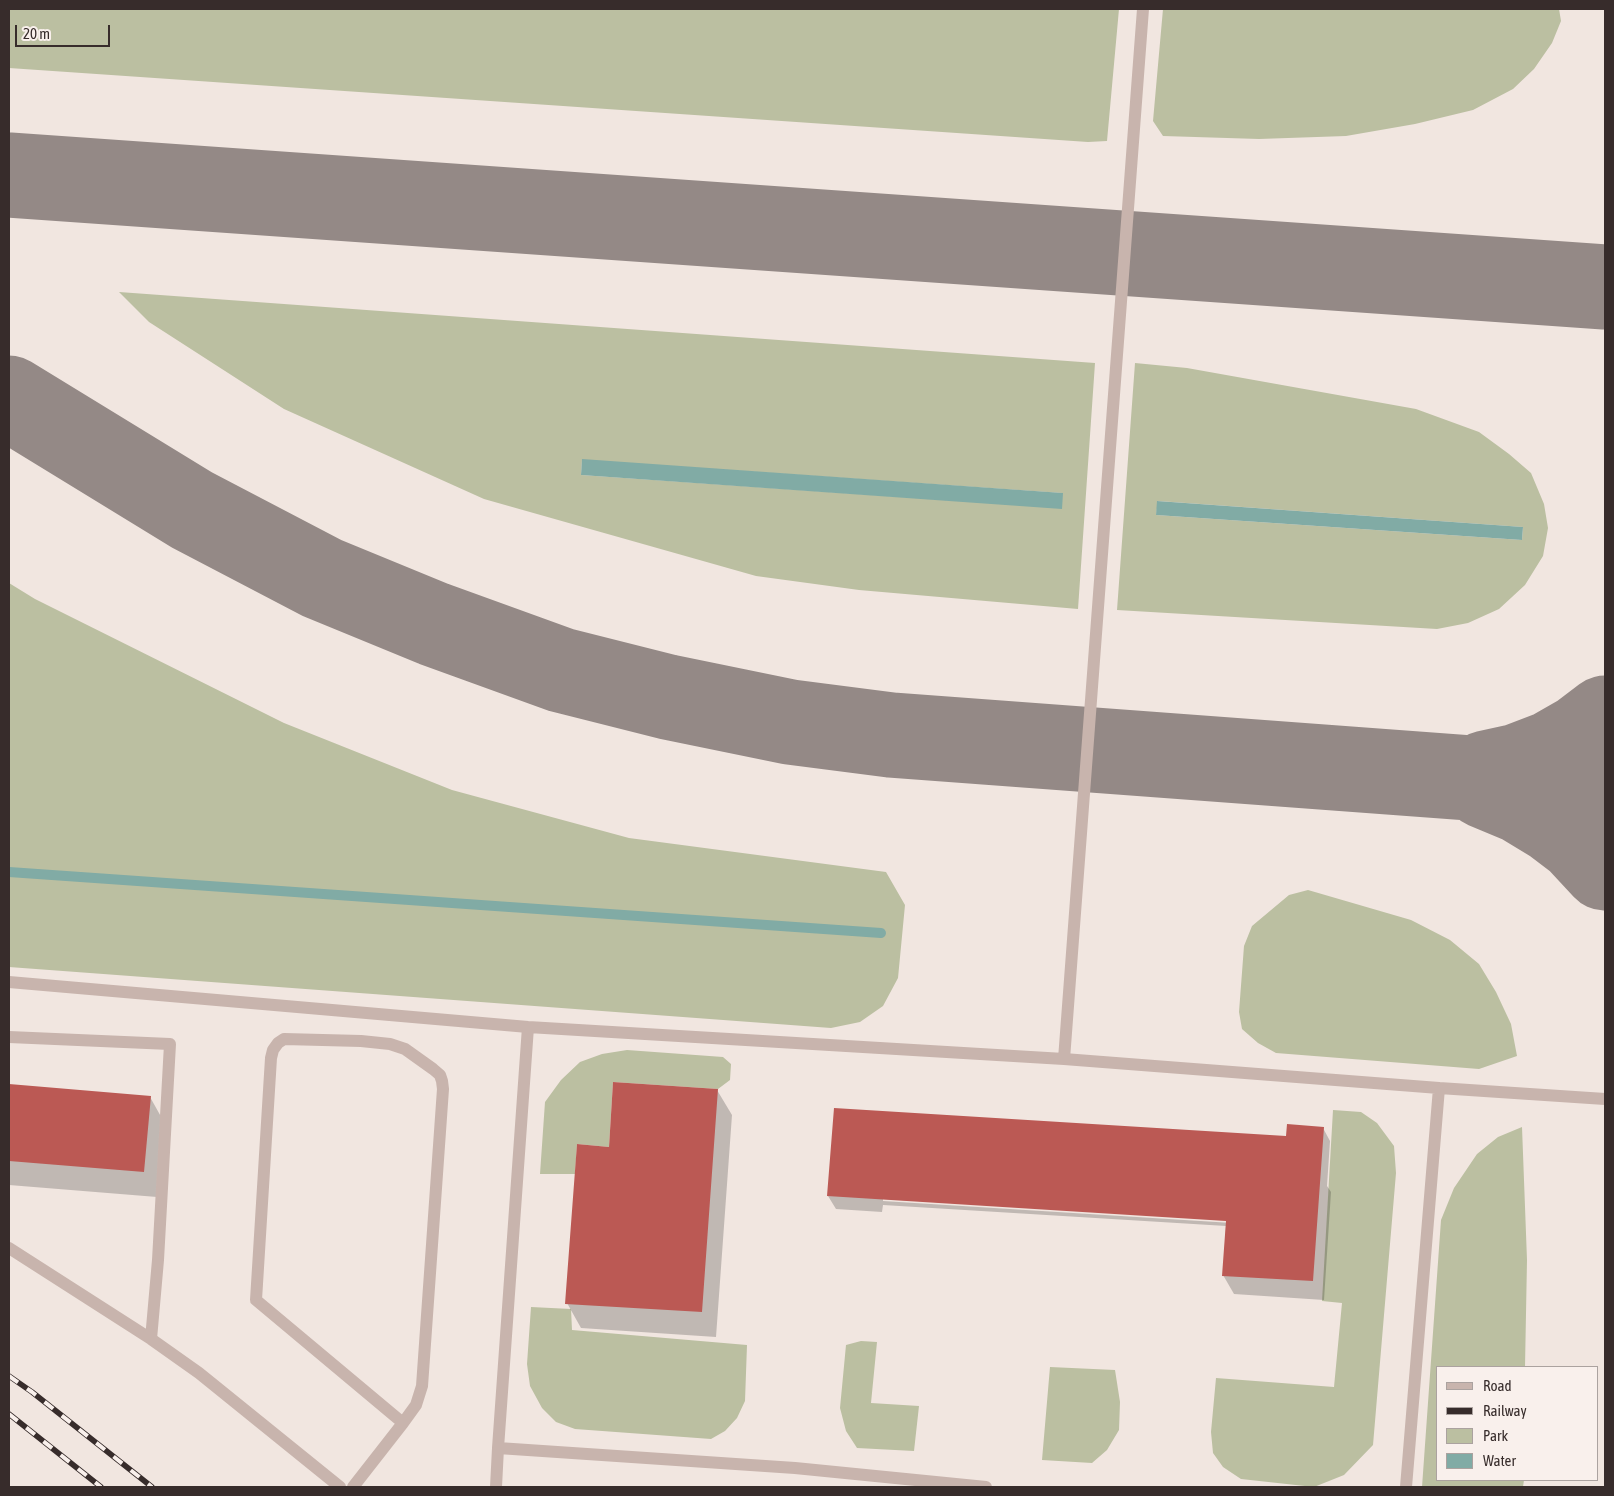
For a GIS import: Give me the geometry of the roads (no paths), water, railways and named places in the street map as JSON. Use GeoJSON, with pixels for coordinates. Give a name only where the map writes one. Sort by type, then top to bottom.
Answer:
{"type":"FeatureCollection","features":[{"type":"Feature","properties":{"kind":"lane"},"geometry":{"type":"LineString","coordinates":[[1064,1059],[1143,9]]}},
{"type":"Feature","properties":{"kind":"lane"},"geometry":{"type":"LineString","coordinates":[[9,982],[528,1027],[1064,1059],[1605,1099]]}},
{"type":"Feature","properties":{"kind":"lane"},"geometry":{"type":"LineString","coordinates":[[496,1487],[528,1027]]}},
{"type":"Feature","properties":{"kind":"lane"},"geometry":{"type":"LineString","coordinates":[[9,1037],[170,1044],[158,1260],[151,1339]]}},
{"type":"Feature","properties":{"kind":"lane"},"geometry":{"type":"LineString","coordinates":[[353,1487],[403,1423],[416,1405],[422,1386],[442,1082],[440,1075],[434,1069],[405,1050],[390,1044],[361,1041],[284,1039],[273,1050],[271,1058],[256,1300],[403,1423]]}},
{"type":"Feature","properties":{"kind":"lane"},"geometry":{"type":"LineString","coordinates":[[1406,1487],[1439,1088]]}},
{"type":"Feature","properties":{"kind":"lane"},"geometry":{"type":"LineString","coordinates":[[9,1248],[151,1339],[199,1373],[340,1487]]}},
{"type":"Feature","properties":{"kind":"lane"},"geometry":{"type":"LineString","coordinates":[[498,1448],[795,1468],[986,1487]]}},
{"type":"Feature","properties":{"kind":"water"},"geometry":{"type":"Polygon","coordinates":[[[582,459],[1063,493],[1062,509],[581,475],[582,459]]]}},
{"type":"Feature","properties":{"kind":"water"},"geometry":{"type":"Polygon","coordinates":[[[1157,501],[1523,527],[1522,540],[1156,515],[1157,501]]]}},
{"type":"Feature","properties":{"kind":"waterway"},"geometry":{"type":"LineString","coordinates":[[9,872],[881,933]]}},
{"type":"Feature","properties":{"kind":"railway"},"geometry":{"type":"LineString","coordinates":[[9,1376],[152,1487]]}},
{"type":"Feature","properties":{"kind":"railway"},"geometry":{"type":"LineString","coordinates":[[9,1414],[101,1487]]}}]}
